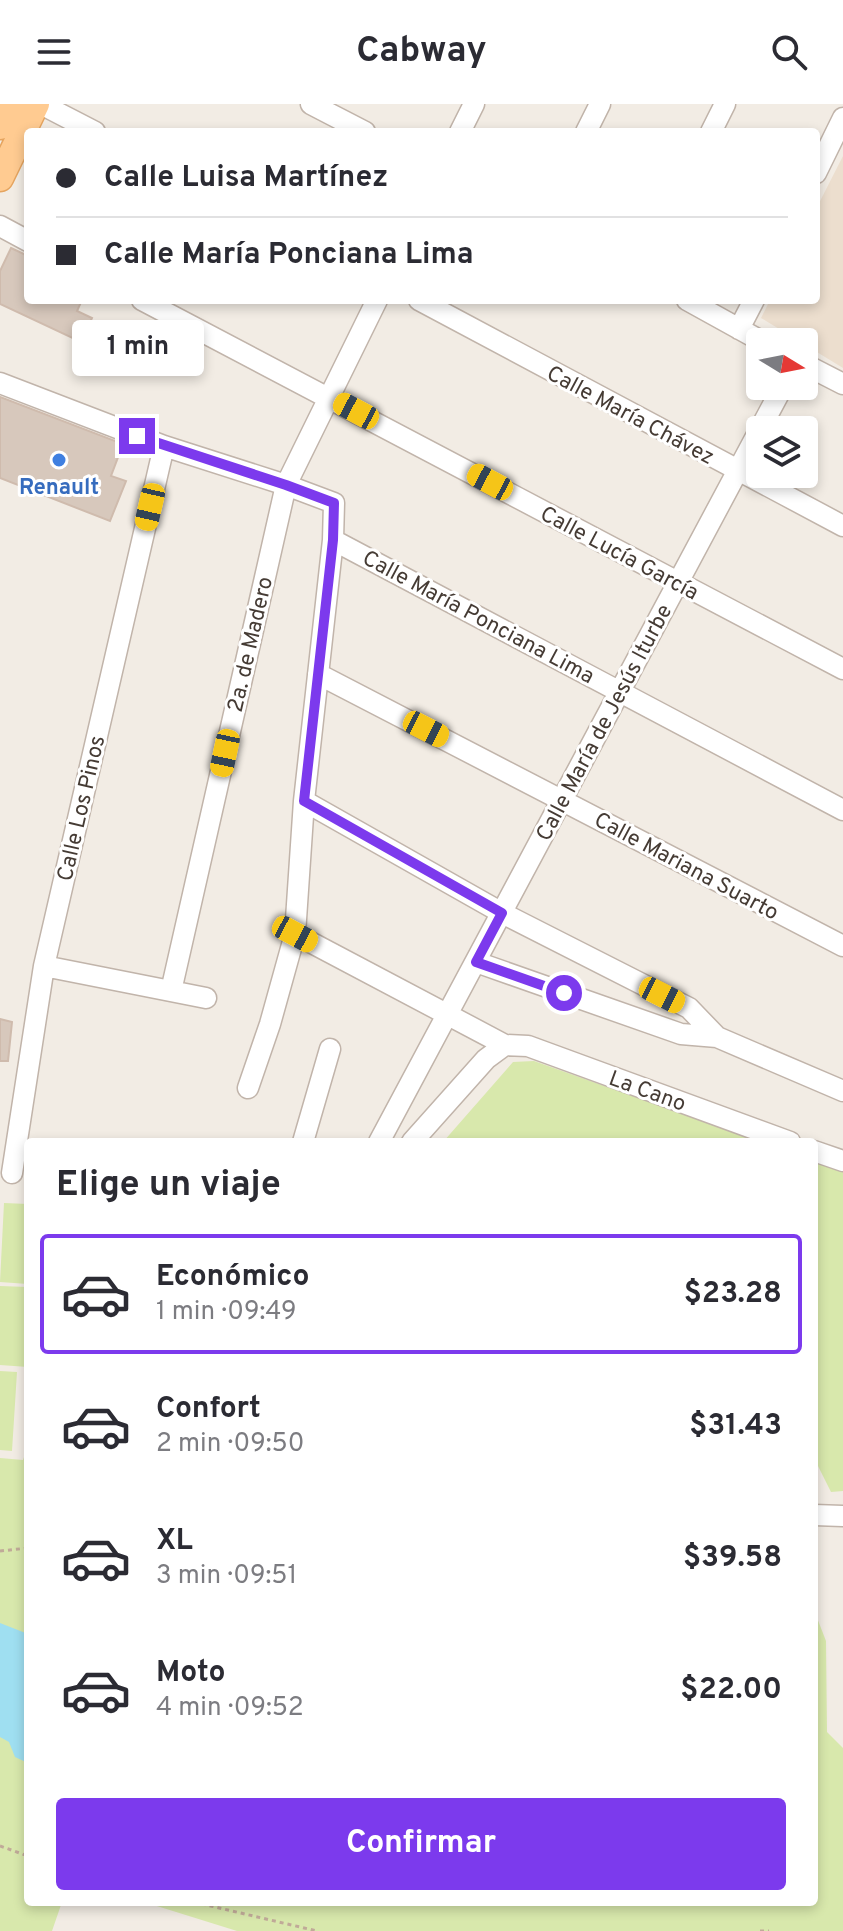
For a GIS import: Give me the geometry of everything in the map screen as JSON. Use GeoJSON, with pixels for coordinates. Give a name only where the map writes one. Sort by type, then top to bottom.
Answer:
{"type":"FeatureCollection","features":[{"type":"Feature","properties":{"kind":"main road"},"geometry":{"type":"LineString","coordinates":[[0,126],[11,104]]}},
{"type":"Feature","properties":{"kind":"main road"},"geometry":{"type":"LineString","coordinates":[[26,128],[39,104]]}},
{"type":"Feature","properties":{"kind":"main road"},"geometry":{"type":"LineString","coordinates":[[0,178],[24,132]]}},
{"type":"Feature","properties":{"kind":"street"},"geometry":{"type":"LineString","coordinates":[[39,104],[87,128]]}},
{"type":"Feature","properties":{"kind":"street"},"geometry":{"type":"LineString","coordinates":[[311,104],[357,128]]}},
{"type":"Feature","properties":{"kind":"street"},"geometry":{"type":"LineString","coordinates":[[462,128],[474,104]]}},
{"type":"Feature","properties":{"kind":"street"},"geometry":{"type":"LineString","coordinates":[[588,128],[600,104]]}},
{"type":"Feature","properties":{"kind":"street"},"geometry":{"type":"LineString","coordinates":[[713,128],[725,104]]}},
{"type":"Feature","properties":{"kind":"street"},"geometry":{"type":"LineString","coordinates":[[820,165],[843,118]]}},
{"type":"Feature","properties":{"kind":"street"},"geometry":{"type":"LineString","coordinates":[[0,226],[24,239]]}},
{"type":"Feature","properties":{"kind":"street","name":"Calle Lucía García"},"geometry":{"type":"LineString","coordinates":[[150,304],[843,669]]}},
{"type":"Feature","properties":{"kind":"street","name":"2a. de Madero"},"geometry":{"type":"LineString","coordinates":[[171,991],[286,485],[375,304]]}},
{"type":"Feature","properties":{"kind":"street","name":"Calle María Chávez"},"geometry":{"type":"LineString","coordinates":[[426,304],[843,526]]}},
{"type":"Feature","properties":{"kind":"street"},"geometry":{"type":"LineString","coordinates":[[694,304],[746,333]]}},
{"type":"Feature","properties":{"kind":"street"},"geometry":{"type":"LineString","coordinates":[[739,329],[752,304]]}},
{"type":"Feature","properties":{"kind":"street"},"geometry":{"type":"LineString","coordinates":[[818,371],[843,384]]}},
{"type":"Feature","properties":{"kind":"street"},"geometry":{"type":"LineString","coordinates":[[0,383],[164,446],[334,503],[333,540],[304,801],[295,934],[248,1088]]}},
{"type":"Feature","properties":{"kind":"street","name":"Calle María de Jesús Iturbe"},"geometry":{"type":"LineString","coordinates":[[381,1138],[776,400]]}},
{"type":"Feature","properties":{"kind":"street","name":"Calle Los Pinos"},"geometry":{"type":"LineString","coordinates":[[13,1174],[44,966],[164,446]]}},
{"type":"Feature","properties":{"kind":"street","name":"Calle María Ponciana Lima"},"geometry":{"type":"LineString","coordinates":[[333,540],[843,810]]}},
{"type":"Feature","properties":{"kind":"street","name":"Calle Mariana Suarto"},"geometry":{"type":"LineString","coordinates":[[318,674],[843,946]]}},
{"type":"Feature","properties":{"kind":"street"},"geometry":{"type":"LineString","coordinates":[[304,801],[502,913],[689,1008],[717,1037]]}},
{"type":"Feature","properties":{"kind":"street","name":"La Cano"},"geometry":{"type":"LineString","coordinates":[[295,934],[505,1045],[528,1046],[779,1138]]}},
{"type":"Feature","properties":{"kind":"street"},"geometry":{"type":"LineString","coordinates":[[476,962],[681,1034],[717,1037],[843,1091]]}},
{"type":"Feature","properties":{"kind":"street"},"geometry":{"type":"LineString","coordinates":[[44,966],[206,998]]}},
{"type":"Feature","properties":{"kind":"street"},"geometry":{"type":"LineString","coordinates":[[416,1138],[486,1059],[505,1045]]}},
{"type":"Feature","properties":{"kind":"street"},"geometry":{"type":"LineString","coordinates":[[304,1138],[330,1049]]}},
{"type":"Feature","properties":{"kind":"street"},"geometry":{"type":"LineString","coordinates":[[818,1152],[843,1161]]}},
{"type":"Feature","properties":{"kind":"street"},"geometry":{"type":"LineString","coordinates":[[818,1515],[843,1516]]}},
{"type":"Feature","properties":{"kind":"path"},"geometry":{"type":"LineString","coordinates":[[0,1551],[24,1548]]}},
{"type":"Feature","properties":{"kind":"path"},"geometry":{"type":"LineString","coordinates":[[0,1846],[24,1855]]}},
{"type":"Feature","properties":{"kind":"path"},"geometry":{"type":"LineString","coordinates":[[211,1906],[317,1931]]}},
{"type":"Feature","properties":{"kind":"path"},"geometry":{"type":"LineString","coordinates":[[760,1931],[769,1931]]}},
{"type":"Feature","properties":{"kind":"shaded area"},"geometry":{"type":"Polygon","coordinates":[[[843,156],[843,368],[818,353],[818,328],[777,328],[761,318],[768,304],[820,304],[820,201],[843,156]]]}},
{"type":"Feature","properties":{"kind":"green space"},"geometry":{"type":"Polygon","coordinates":[[[534,1061],[751,1138],[446,1138],[513,1062],[534,1061]]]}},
{"type":"Feature","properties":{"kind":"green space"},"geometry":{"type":"Polygon","coordinates":[[[818,1162],[843,1171],[843,1491],[831,1492],[818,1466],[818,1162]]]}},
{"type":"Feature","properties":{"kind":"green space"},"geometry":{"type":"Polygon","coordinates":[[[4,1203],[24,1204],[24,1284],[0,1282],[4,1203]]]}},
{"type":"Feature","properties":{"kind":"green space"},"geometry":{"type":"Polygon","coordinates":[[[0,1286],[24,1287],[24,1367],[0,1365],[0,1286]]]}},
{"type":"Feature","properties":{"kind":"green space"},"geometry":{"type":"Polygon","coordinates":[[[0,1371],[17,1372],[12,1451],[0,1450],[0,1371]]]}},
{"type":"Feature","properties":{"kind":"green space"},"geometry":{"type":"Polygon","coordinates":[[[24,1457],[24,1906],[61,1906],[52,1931],[0,1931],[0,1458],[23,1460],[24,1457]]]}},
{"type":"Feature","properties":{"kind":"green space"},"geometry":{"type":"Polygon","coordinates":[[[818,1620],[826,1641],[827,1732],[843,1748],[843,1931],[237,1931],[157,1906],[818,1906],[818,1620]]]}},
{"type":"Feature","properties":{"kind":"water"},"geometry":{"type":"Polygon","coordinates":[[[0,1623],[24,1632],[24,1761],[15,1757],[9,1742],[0,1737],[0,1623]]]}},
{"type":"Feature","properties":{"kind":"building"},"geometry":{"type":"Polygon","coordinates":[[[11,248],[24,254],[24,304],[80,304],[77,311],[92,318],[81,342],[0,304],[0,271],[11,248]]]}},
{"type":"Feature","properties":{"kind":"building","name":"Renault"},"geometry":{"type":"Polygon","coordinates":[[[0,397],[123,444],[111,476],[126,481],[110,521],[0,478],[0,397]]]}},
{"type":"Feature","properties":{"kind":"building"},"geometry":{"type":"Polygon","coordinates":[[[0,1019],[12,1022],[8,1061],[0,1061],[0,1019]]]}},
{"type":"Feature","properties":{"kind":"place","name":"Renault"},"geometry":{"type":"Point","coordinates":[59,460]}},
{"type":"Feature","properties":{"kind":"route"},"geometry":{"type":"LineString","coordinates":[[137,436],[334,503],[333,540],[304,801],[502,913],[476,962],[564,993]]}}]}
